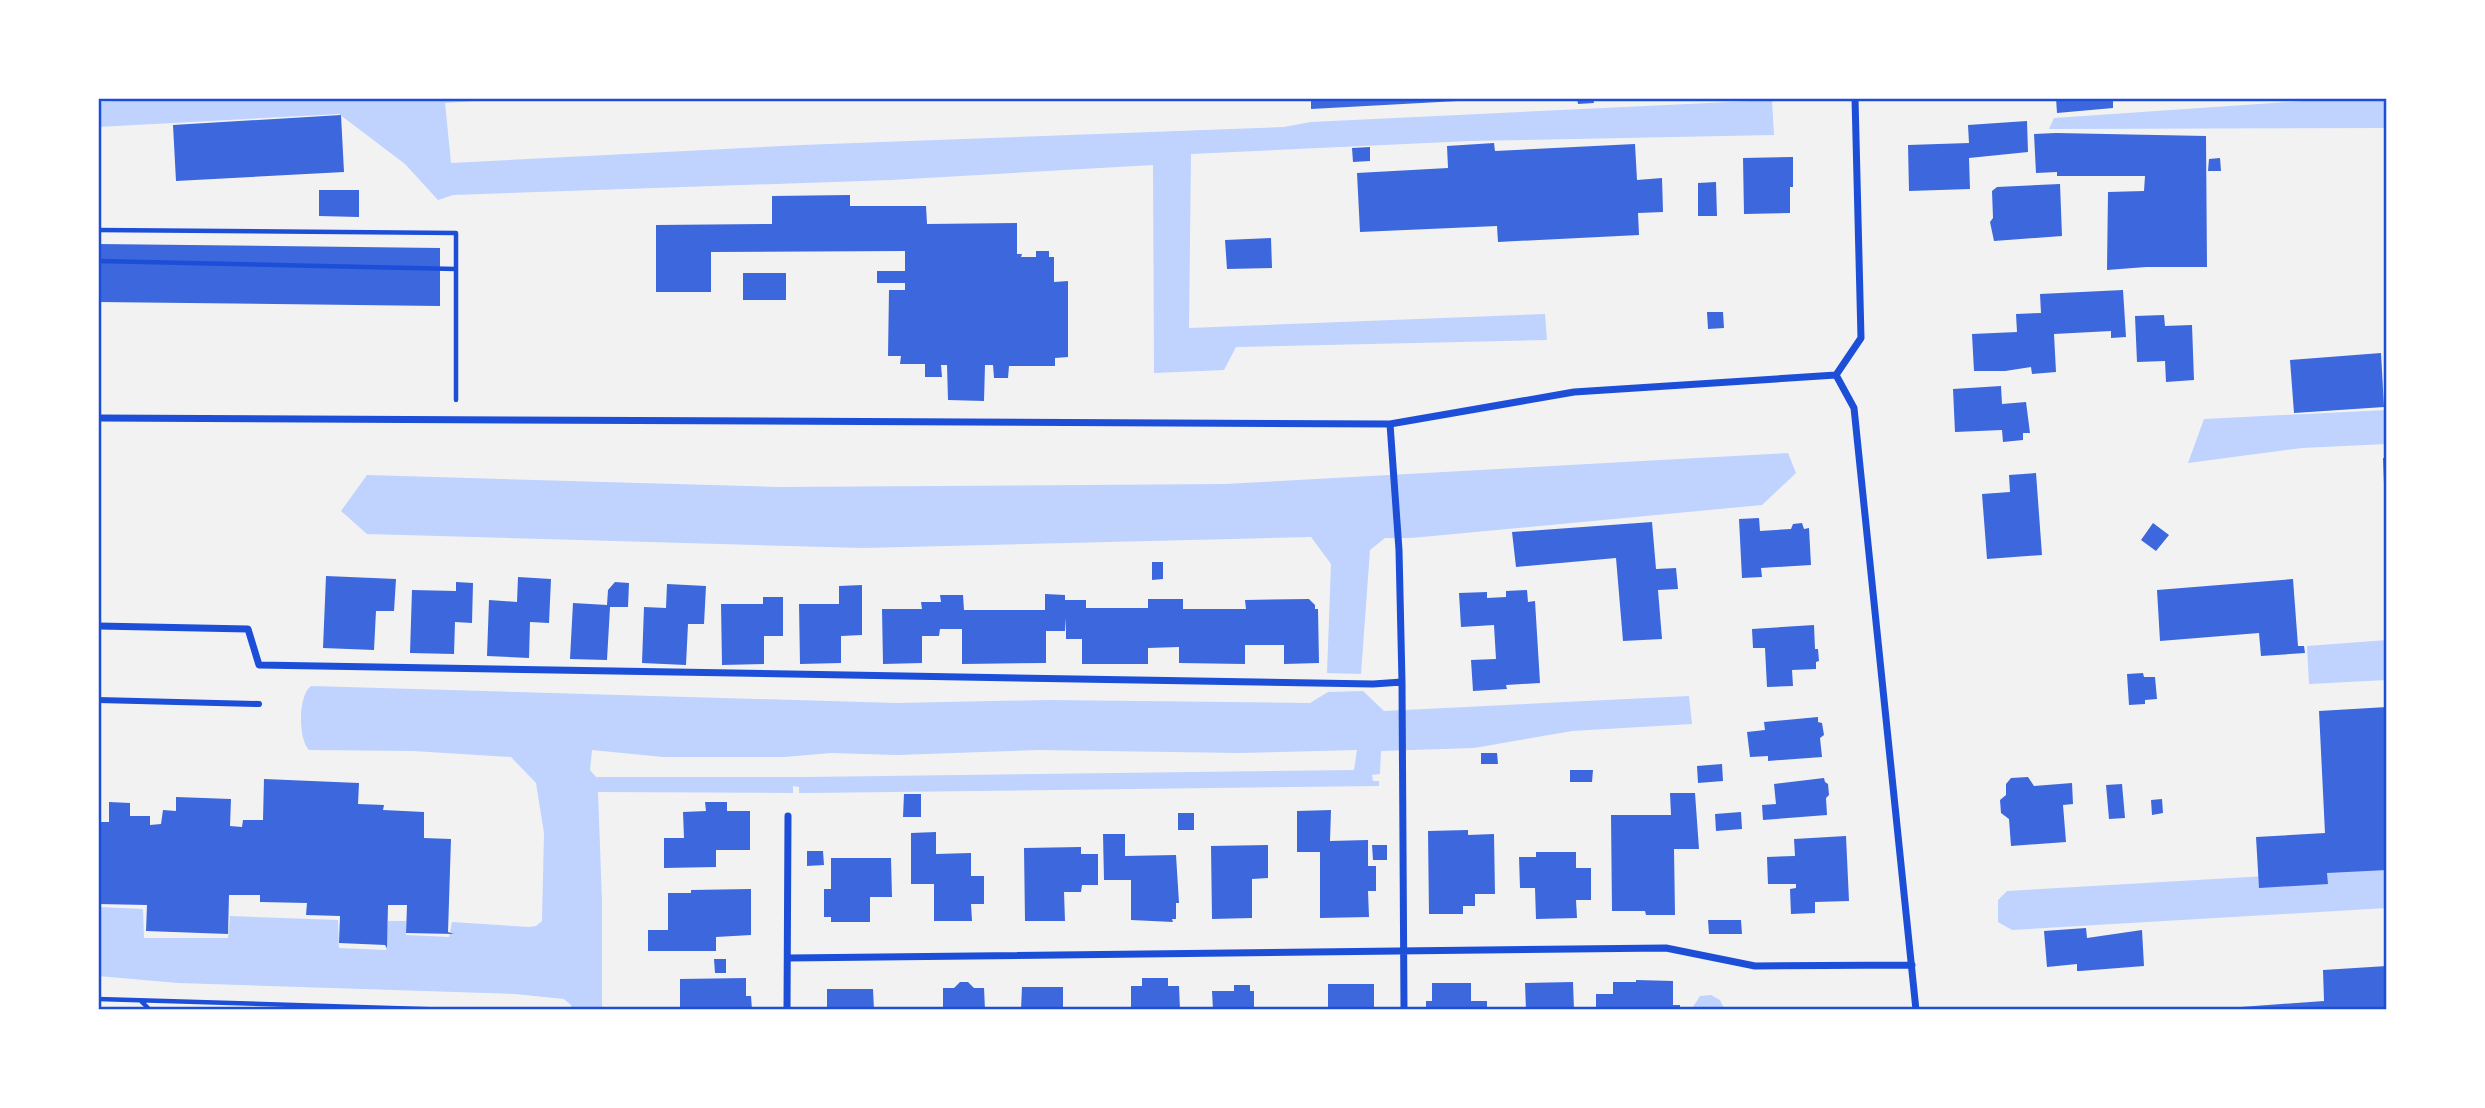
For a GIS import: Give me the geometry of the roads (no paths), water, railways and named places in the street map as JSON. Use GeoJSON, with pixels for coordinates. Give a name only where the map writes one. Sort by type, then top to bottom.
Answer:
{"type":"FeatureCollection","features":[{"type":"Feature","properties":{"kind":"street"},"geometry":{"type":"LineString","coordinates":[[1836,375],[1861,338],[1856,98]]}},
{"type":"Feature","properties":{"kind":"street"},"geometry":{"type":"LineString","coordinates":[[98,418],[1390,424],[1574,392],[1836,375]]}},
{"type":"Feature","properties":{"kind":"street"},"geometry":{"type":"LineString","coordinates":[[1836,375],[1854,408],[1916,1010]]}},
{"type":"Feature","properties":{"kind":"street"},"geometry":{"type":"LineString","coordinates":[[1390,424],[1399,550],[1404,1010]]}},
{"type":"Feature","properties":{"kind":"street"},"geometry":{"type":"LineString","coordinates":[[98,626],[248,629],[260,665],[1373,684],[1402,682]]}},
{"type":"Feature","properties":{"kind":"street"},"geometry":{"type":"LineString","coordinates":[[98,700],[259,704]]}},
{"type":"Feature","properties":{"kind":"street"},"geometry":{"type":"LineString","coordinates":[[787,1010],[789,816]]}},
{"type":"Feature","properties":{"kind":"street"},"geometry":{"type":"LineString","coordinates":[[789,958],[1666,948],[1755,966],[1912,965]]}},
{"type":"Feature","properties":{"kind":"water"},"geometry":{"type":"Polygon","coordinates":[[[185,98],[522,98],[445,103],[451,163],[802,145],[1284,127],[1311,122],[1772,100],[1774,135],[1470,141],[1191,154],[1189,328],[1545,314],[1547,340],[1236,347],[1224,370],[1154,373],[1153,165],[891,180],[453,195],[438,200],[405,164],[339,114],[98,127],[98,102],[185,98]]]}},
{"type":"Feature","properties":{"kind":"water"},"geometry":{"type":"Polygon","coordinates":[[[2347,98],[2387,98],[2387,128],[2049,129],[2054,118],[2347,98]]]}},
{"type":"Feature","properties":{"kind":"water"},"geometry":{"type":"Polygon","coordinates":[[[2387,410],[2387,444],[2302,448],[2188,463],[2204,419],[2387,410]]]}},
{"type":"Feature","properties":{"kind":"water"},"geometry":{"type":"Polygon","coordinates":[[[1788,453],[1796,473],[1762,505],[1411,538],[1385,538],[1370,550],[1361,674],[1327,673],[1331,564],[1311,537],[863,548],[367,534],[341,511],[367,475],[777,487],[1225,484],[1788,453]]]}},
{"type":"Feature","properties":{"kind":"water"},"geometry":{"type":"Polygon","coordinates":[[[2387,640],[2387,680],[2309,684],[2307,646],[2387,640]]]}},
{"type":"Feature","properties":{"kind":"water"},"geometry":{"type":"Polygon","coordinates":[[[311,686],[897,703],[1048,700],[1310,703],[1328,692],[1363,691],[1384,711],[1689,696],[1692,724],[1572,731],[1474,748],[1381,751],[1380,774],[1372,775],[1373,781],[1379,781],[1379,786],[799,793],[799,787],[793,786],[793,793],[598,792],[602,1010],[571,1010],[571,1005],[564,999],[515,994],[178,983],[98,976],[98,907],[143,909],[144,938],[228,938],[230,916],[338,920],[339,948],[386,950],[388,921],[406,921],[406,935],[449,937],[452,922],[529,927],[542,921],[544,833],[536,783],[511,757],[413,751],[309,750],[301,727],[302,707],[311,686]],[[592,750],[590,770],[596,777],[806,777],[1354,770],[1357,750],[1239,753],[1038,750],[897,755],[831,753],[784,757],[663,757],[592,750]]]}},
{"type":"Feature","properties":{"kind":"water"},"geometry":{"type":"Polygon","coordinates":[[[2387,869],[2387,908],[2012,930],[1998,922],[1998,900],[2007,891],[2387,869]]]}},
{"type":"Feature","properties":{"kind":"water"},"geometry":{"type":"Polygon","coordinates":[[[1711,995],[1720,1000],[1725,1010],[1691,1010],[1700,996],[1711,995]]]}}]}
